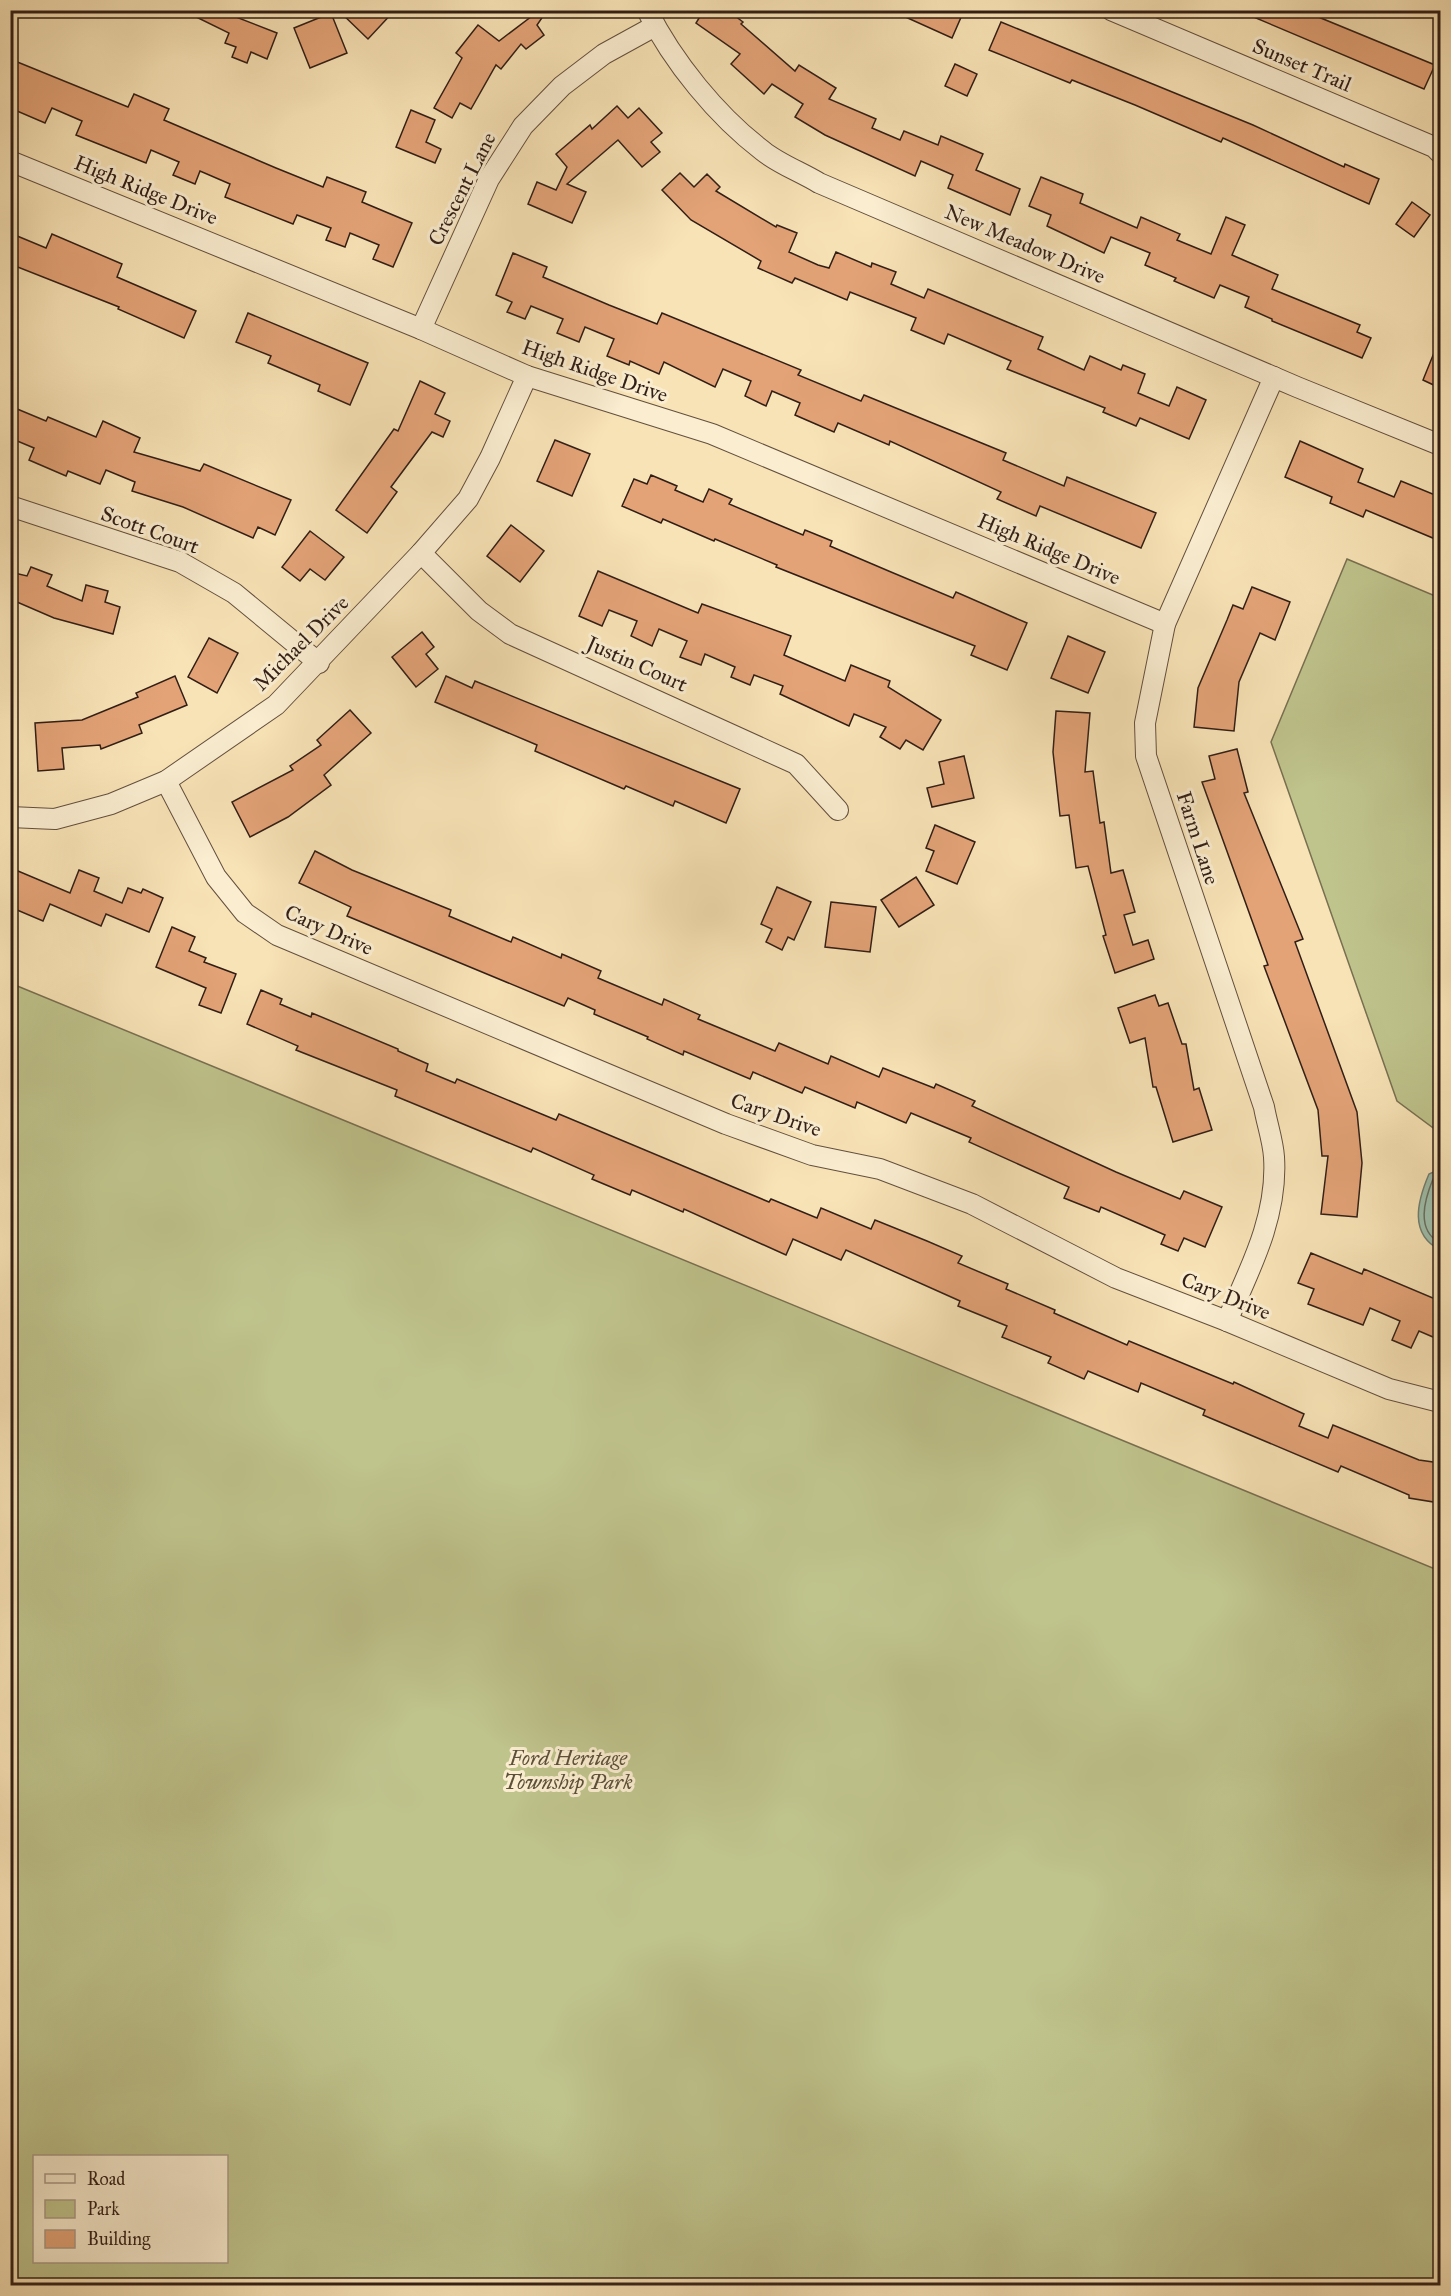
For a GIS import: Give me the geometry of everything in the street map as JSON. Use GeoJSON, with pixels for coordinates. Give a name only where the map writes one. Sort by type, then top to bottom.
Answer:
{"type":"FeatureCollection","features":[{"type":"Feature","properties":{"kind":"street","name":"Sunset Trail"},"geometry":{"type":"LineString","coordinates":[[1111,10],[1423,142],[1440,153]]}},
{"type":"Feature","properties":{"kind":"street","name":"Crescent Lane"},"geometry":{"type":"LineString","coordinates":[[421,329],[489,179],[523,126],[562,86],[651,18]]}},
{"type":"Feature","properties":{"kind":"street","name":"New Meadow Drive"},"geometry":{"type":"LineString","coordinates":[[651,18],[715,108],[764,152],[819,183],[1274,377],[1440,445]]}},
{"type":"Feature","properties":{"kind":"street","name":"High Ridge Drive"},"geometry":{"type":"LineString","coordinates":[[10,161],[421,329],[527,376],[712,434],[1165,624]]}},
{"type":"Feature","properties":{"kind":"street","name":"Michael Drive"},"geometry":{"type":"LineString","coordinates":[[10,817],[55,819],[111,804],[166,781],[276,705],[319,663],[468,499],[490,458],[527,376]]}},
{"type":"Feature","properties":{"kind":"street","name":"Farm Lane"},"geometry":{"type":"LineString","coordinates":[[1227,1320],[1261,1245],[1272,1195],[1274,1157],[1264,1107],[1146,756],[1145,723],[1165,624],[1274,377]]}},
{"type":"Feature","properties":{"kind":"street","name":"Scott Court"},"geometry":{"type":"LineString","coordinates":[[10,507],[180,562],[234,593],[319,663]]}},
{"type":"Feature","properties":{"kind":"street","name":"Justin Court"},"geometry":{"type":"LineString","coordinates":[[421,553],[479,611],[510,634],[796,764],[838,810]]}},
{"type":"Feature","properties":{"kind":"street","name":"Cary Drive"},"geometry":{"type":"LineString","coordinates":[[166,781],[216,877],[245,913],[277,935],[726,1124],[812,1155],[880,1169],[972,1204],[1116,1278],[1227,1320],[1389,1389],[1440,1402]]}},
{"type":"Feature","properties":{"kind":"green space"},"geometry":{"type":"Polygon","coordinates":[[[1347,559],[1440,598],[1440,1133],[1397,1101],[1271,742],[1347,559]]]}},
{"type":"Feature","properties":{"kind":"green space","name":"Ford Heritage Township Park"},"geometry":{"type":"Polygon","coordinates":[[[10,983],[1440,1571],[1440,2285],[11,2285],[10,983]]]}},
{"type":"Feature","properties":{"kind":"water"},"geometry":{"type":"Polygon","coordinates":[[[1440,1169],[1440,1250],[1424,1235],[1418,1217],[1421,1195],[1429,1174],[1440,1169]]]}},
{"type":"Feature","properties":{"kind":"building"},"geometry":{"type":"Polygon","coordinates":[[[182,10],[218,10],[277,33],[267,59],[251,52],[247,63],[232,57],[236,47],[225,43],[229,33],[182,10]]]}},
{"type":"Feature","properties":{"kind":"building"},"geometry":{"type":"Polygon","coordinates":[[[338,10],[395,10],[368,39],[338,10]]]}},
{"type":"Feature","properties":{"kind":"building"},"geometry":{"type":"Polygon","coordinates":[[[540,10],[546,12],[537,25],[544,35],[526,49],[521,44],[501,69],[496,65],[471,109],[460,103],[452,118],[434,108],[462,58],[456,53],[478,25],[499,41],[540,10]]]}},
{"type":"Feature","properties":{"kind":"building"},"geometry":{"type":"Polygon","coordinates":[[[704,10],[727,10],[795,71],[799,65],[836,88],[829,99],[876,119],[872,128],[900,140],[904,131],[938,145],[941,136],[983,154],[976,170],[1020,189],[1010,215],[948,188],[953,175],[921,161],[915,176],[825,135],[795,117],[803,104],[772,84],[764,94],[731,64],[740,54],[696,23],[704,10]]]}},
{"type":"Feature","properties":{"kind":"building"},"geometry":{"type":"Polygon","coordinates":[[[890,10],[953,10],[962,15],[952,38],[890,10]]]}},
{"type":"Feature","properties":{"kind":"building"},"geometry":{"type":"Polygon","coordinates":[[[1237,10],[1319,10],[1316,16],[1435,65],[1424,89],[1237,10]]]}},
{"type":"Feature","properties":{"kind":"building"},"geometry":{"type":"Polygon","coordinates":[[[331,13],[347,53],[310,68],[294,28],[331,13]]]}},
{"type":"Feature","properties":{"kind":"building"},"geometry":{"type":"Polygon","coordinates":[[[1001,22],[1253,125],[1344,167],[1345,164],[1379,179],[1369,204],[1223,138],[1221,142],[1072,80],[1070,83],[989,50],[1001,22]]]}},
{"type":"Feature","properties":{"kind":"building"},"geometry":{"type":"Polygon","coordinates":[[[10,59],[128,107],[134,94],[169,109],[164,120],[276,168],[323,187],[327,177],[366,192],[362,202],[412,223],[393,267],[373,259],[379,245],[350,233],[345,247],[326,240],[331,228],[297,215],[293,224],[225,197],[230,184],[200,171],[195,184],[173,175],[179,162],[151,150],[146,163],[76,135],[82,121],[52,108],[45,123],[10,108],[10,59]]]}},
{"type":"Feature","properties":{"kind":"building"},"geometry":{"type":"Polygon","coordinates":[[[955,64],[977,74],[967,96],[945,86],[955,64]]]}},
{"type":"Feature","properties":{"kind":"building"},"geometry":{"type":"Polygon","coordinates":[[[617,106],[628,118],[639,108],[662,133],[651,142],[660,152],[642,167],[618,140],[567,184],[586,192],[572,223],[528,204],[537,182],[556,190],[567,167],[556,154],[590,125],[592,129],[617,106]]]}},
{"type":"Feature","properties":{"kind":"building"},"geometry":{"type":"Polygon","coordinates":[[[411,110],[435,120],[426,142],[441,149],[435,163],[396,147],[411,110]]]}},
{"type":"Feature","properties":{"kind":"building"},"geometry":{"type":"Polygon","coordinates":[[[680,173],[694,187],[707,174],[720,187],[716,191],[776,227],[777,225],[797,233],[789,252],[818,265],[829,268],[836,252],[871,267],[872,263],[896,272],[891,284],[924,298],[928,289],[1043,337],[1038,349],[1084,370],[1090,356],[1121,370],[1123,365],[1145,374],[1138,393],[1169,406],[1177,387],[1206,400],[1189,439],[1140,418],[1136,426],[1103,412],[1105,408],[1007,369],[1011,361],[948,334],[944,344],[911,330],[916,318],[850,292],[847,300],[795,278],[792,283],[758,268],[761,261],[691,220],[662,190],[680,173]]]}},
{"type":"Feature","properties":{"kind":"building"},"geometry":{"type":"Polygon","coordinates":[[[1041,177],[1083,194],[1080,203],[1137,228],[1141,217],[1180,234],[1177,240],[1211,254],[1226,217],[1245,225],[1232,255],[1278,275],[1272,289],[1360,325],[1357,332],[1371,338],[1362,358],[1272,321],[1245,307],[1249,297],[1220,285],[1214,298],[1174,281],[1176,278],[1145,265],[1150,253],[1111,237],[1104,253],[1047,226],[1051,215],[1029,206],[1041,177]]]}},
{"type":"Feature","properties":{"kind":"building"},"geometry":{"type":"Polygon","coordinates":[[[1412,202],[1430,215],[1414,237],[1396,224],[1412,202]]]}},
{"type":"Feature","properties":{"kind":"building"},"geometry":{"type":"Polygon","coordinates":[[[10,233],[46,248],[52,234],[122,264],[117,277],[196,311],[184,338],[118,309],[119,307],[10,264],[10,233]]]}},
{"type":"Feature","properties":{"kind":"building"},"geometry":{"type":"Polygon","coordinates":[[[513,253],[547,267],[543,277],[609,305],[657,324],[662,313],[801,370],[798,375],[861,401],[864,395],[1006,453],[1003,460],[1064,486],[1067,477],[1156,513],[1141,548],[1040,506],[1036,516],[997,499],[1001,492],[890,441],[889,445],[838,423],[834,432],[795,415],[800,403],[772,391],[766,406],[745,396],[751,381],[723,369],[715,387],[664,362],[659,374],[630,361],[629,365],[607,356],[614,339],[585,327],[579,342],[557,333],[563,319],[531,306],[525,319],[507,312],[512,302],[496,295],[513,253]]]}},
{"type":"Feature","properties":{"kind":"building"},"geometry":{"type":"Polygon","coordinates":[[[248,313],[368,363],[350,405],[318,391],[320,385],[268,363],[271,356],[236,342],[248,313]]]}},
{"type":"Feature","properties":{"kind":"building"},"geometry":{"type":"Polygon","coordinates":[[[1440,338],[1440,388],[1423,380],[1440,338]]]}},
{"type":"Feature","properties":{"kind":"building"},"geometry":{"type":"Polygon","coordinates":[[[420,381],[445,393],[435,414],[450,421],[443,437],[432,432],[391,487],[397,492],[367,533],[336,510],[394,429],[398,431],[420,381]]]}},
{"type":"Feature","properties":{"kind":"building"},"geometry":{"type":"Polygon","coordinates":[[[10,406],[46,421],[48,417],[96,437],[103,421],[140,438],[134,452],[200,471],[204,464],[291,500],[275,535],[258,527],[253,538],[183,507],[132,491],[135,482],[106,470],[100,484],[68,471],[66,476],[29,460],[34,448],[10,438],[10,406]]]}},
{"type":"Feature","properties":{"kind":"building"},"geometry":{"type":"Polygon","coordinates":[[[555,440],[590,454],[572,496],[537,481],[555,440]]]}},
{"type":"Feature","properties":{"kind":"building"},"geometry":{"type":"Polygon","coordinates":[[[1300,441],[1363,469],[1358,482],[1394,497],[1401,481],[1440,497],[1440,541],[1366,510],[1363,517],[1330,503],[1332,497],[1285,477],[1300,441]]]}},
{"type":"Feature","properties":{"kind":"building"},"geometry":{"type":"Polygon","coordinates":[[[651,475],[677,486],[675,490],[703,502],[709,489],[732,499],[729,504],[803,535],[805,530],[832,541],[830,546],[953,598],[956,592],[1027,623],[1007,670],[971,655],[975,646],[776,567],[777,565],[715,539],[714,541],[663,519],[661,523],[622,506],[634,479],[647,484],[651,475]]]}},
{"type":"Feature","properties":{"kind":"building"},"geometry":{"type":"Polygon","coordinates":[[[511,525],[544,551],[520,582],[487,556],[511,525]]]}},
{"type":"Feature","properties":{"kind":"building"},"geometry":{"type":"Polygon","coordinates":[[[310,531],[344,557],[325,580],[310,569],[300,581],[282,567],[310,531]]]}},
{"type":"Feature","properties":{"kind":"building"},"geometry":{"type":"Polygon","coordinates":[[[31,567],[52,575],[47,586],[82,601],[86,585],[108,591],[105,602],[120,607],[113,634],[54,618],[10,599],[10,572],[27,576],[31,567]]]}},
{"type":"Feature","properties":{"kind":"building"},"geometry":{"type":"Polygon","coordinates":[[[598,571],[698,613],[702,604],[791,636],[784,655],[845,681],[851,665],[890,681],[888,687],[941,720],[923,750],[906,740],[900,749],[880,737],[886,727],[854,714],[849,726],[780,694],[783,686],[754,675],[750,685],[731,677],[735,667],[705,654],[701,665],[680,657],[687,641],[659,629],[652,646],[631,636],[637,621],[609,610],[602,626],[579,616],[598,571]]]}},
{"type":"Feature","properties":{"kind":"building"},"geometry":{"type":"Polygon","coordinates":[[[1252,587],[1290,602],[1275,640],[1260,633],[1239,682],[1234,731],[1194,727],[1198,688],[1233,605],[1243,609],[1252,587]]]}},
{"type":"Feature","properties":{"kind":"building"},"geometry":{"type":"Polygon","coordinates":[[[422,632],[434,647],[426,654],[438,669],[416,687],[392,657],[422,632]]]}},
{"type":"Feature","properties":{"kind":"building"},"geometry":{"type":"Polygon","coordinates":[[[1068,636],[1105,652],[1088,693],[1051,678],[1068,636]]]}},
{"type":"Feature","properties":{"kind":"building"},"geometry":{"type":"Polygon","coordinates":[[[209,638],[238,653],[217,693],[188,677],[209,638]]]}},
{"type":"Feature","properties":{"kind":"building"},"geometry":{"type":"Polygon","coordinates":[[[175,676],[187,705],[139,725],[142,733],[101,749],[100,745],[62,748],[64,769],[38,771],[35,723],[82,720],[138,697],[136,693],[175,676]]]}},
{"type":"Feature","properties":{"kind":"building"},"geometry":{"type":"Polygon","coordinates":[[[446,676],[472,688],[475,681],[740,789],[726,823],[675,801],[673,806],[626,786],[624,789],[535,751],[537,745],[435,702],[446,676]]]}},
{"type":"Feature","properties":{"kind":"building"},"geometry":{"type":"Polygon","coordinates":[[[350,710],[371,733],[324,775],[331,785],[288,817],[250,837],[232,802],[293,770],[290,766],[321,745],[317,740],[350,710]]]}},
{"type":"Feature","properties":{"kind":"building"},"geometry":{"type":"Polygon","coordinates":[[[1056,711],[1090,713],[1085,772],[1093,771],[1100,823],[1104,822],[1111,873],[1123,870],[1135,912],[1124,915],[1133,945],[1148,940],[1154,959],[1115,973],[1103,936],[1106,935],[1088,866],[1076,868],[1069,815],[1060,816],[1053,752],[1056,711]]]}},
{"type":"Feature","properties":{"kind":"building"},"geometry":{"type":"Polygon","coordinates":[[[1237,749],[1248,792],[1244,793],[1303,939],[1295,942],[1357,1112],[1362,1163],[1357,1217],[1321,1214],[1328,1156],[1322,1156],[1318,1110],[1264,966],[1268,965],[1202,782],[1215,779],[1209,756],[1237,749]]]}},
{"type":"Feature","properties":{"kind":"building"},"geometry":{"type":"Polygon","coordinates":[[[964,756],[974,798],[932,807],[927,788],[944,784],[939,762],[964,756]]]}},
{"type":"Feature","properties":{"kind":"building"},"geometry":{"type":"Polygon","coordinates":[[[935,825],[975,842],[957,884],[926,871],[934,851],[926,848],[935,825]]]}},
{"type":"Feature","properties":{"kind":"building"},"geometry":{"type":"Polygon","coordinates":[[[315,851],[352,870],[451,910],[449,916],[511,942],[513,937],[561,958],[562,954],[601,971],[598,978],[662,1005],[664,999],[700,1015],[698,1019],[775,1051],[779,1043],[828,1064],[831,1056],[879,1077],[883,1068],[934,1088],[936,1084],[975,1101],[972,1106],[1116,1172],[1180,1199],[1184,1191],[1222,1207],[1205,1247],[1184,1238],[1178,1251],[1161,1244],[1165,1235],[1101,1207],[1099,1212],[1064,1198],[1069,1187],[969,1142],[971,1138],[911,1113],[906,1123],[857,1102],[855,1108],[805,1087],[802,1093],[753,1072],[750,1079],[684,1051],[683,1055],[647,1039],[648,1037],[594,1014],[595,1010],[568,998],[564,1006],[347,916],[351,907],[299,883],[315,851]]]}},
{"type":"Feature","properties":{"kind":"building"},"geometry":{"type":"Polygon","coordinates":[[[79,870],[99,878],[94,891],[122,903],[128,888],[141,893],[143,889],[163,898],[149,932],[106,914],[101,926],[50,904],[43,921],[10,907],[10,887],[18,871],[70,893],[79,870]]]}},
{"type":"Feature","properties":{"kind":"building"},"geometry":{"type":"Polygon","coordinates":[[[916,877],[934,905],[899,927],[881,900],[916,877]]]}},
{"type":"Feature","properties":{"kind":"building"},"geometry":{"type":"Polygon","coordinates":[[[777,887],[811,902],[794,940],[788,937],[782,950],[766,942],[772,929],[761,924],[777,887]]]}},
{"type":"Feature","properties":{"kind":"building"},"geometry":{"type":"Polygon","coordinates":[[[831,902],[876,907],[870,952],[825,947],[831,902]]]}},
{"type":"Feature","properties":{"kind":"building"},"geometry":{"type":"Polygon","coordinates":[[[172,927],[195,937],[189,951],[206,958],[204,962],[236,974],[221,1013],[199,1005],[206,988],[156,967],[172,927]]]}},
{"type":"Feature","properties":{"kind":"building"},"geometry":{"type":"Polygon","coordinates":[[[261,990],[282,999],[280,1004],[311,1017],[312,1013],[398,1049],[428,1064],[426,1071],[455,1083],[457,1079],[556,1120],[559,1114],[769,1202],[771,1199],[817,1218],[821,1208],[871,1229],[875,1220],[927,1241],[962,1256],[958,1263],[1008,1284],[1006,1289],[1055,1310],[1054,1313],[1127,1345],[1129,1341],[1233,1384],[1234,1382],[1304,1414],[1299,1426],[1328,1438],[1333,1425],[1419,1460],[1440,1463],[1440,1503],[1409,1498],[1409,1495],[1341,1466],[1338,1472],[1203,1415],[1205,1410],[1141,1383],[1138,1392],[1088,1371],[1084,1379],[1048,1363],[1051,1357],[1002,1337],[1007,1326],[958,1306],[960,1301],[846,1250],[841,1260],[793,1239],[786,1255],[684,1209],[683,1212],[632,1190],[630,1195],[592,1179],[594,1175],[533,1148],[531,1152],[395,1096],[397,1090],[296,1050],[298,1046],[247,1024],[261,990]]]}},
{"type":"Feature","properties":{"kind":"building"},"geometry":{"type":"Polygon","coordinates":[[[1155,995],[1159,1006],[1168,1003],[1182,1044],[1186,1044],[1194,1090],[1199,1088],[1212,1130],[1173,1142],[1156,1087],[1153,1087],[1145,1038],[1130,1043],[1118,1008],[1155,995]]]}},
{"type":"Feature","properties":{"kind":"building"},"geometry":{"type":"Polygon","coordinates":[[[1311,1253],[1362,1274],[1364,1269],[1440,1301],[1440,1340],[1419,1331],[1411,1348],[1392,1340],[1400,1321],[1370,1308],[1363,1325],[1308,1304],[1314,1289],[1298,1283],[1311,1253]]]}}]}
